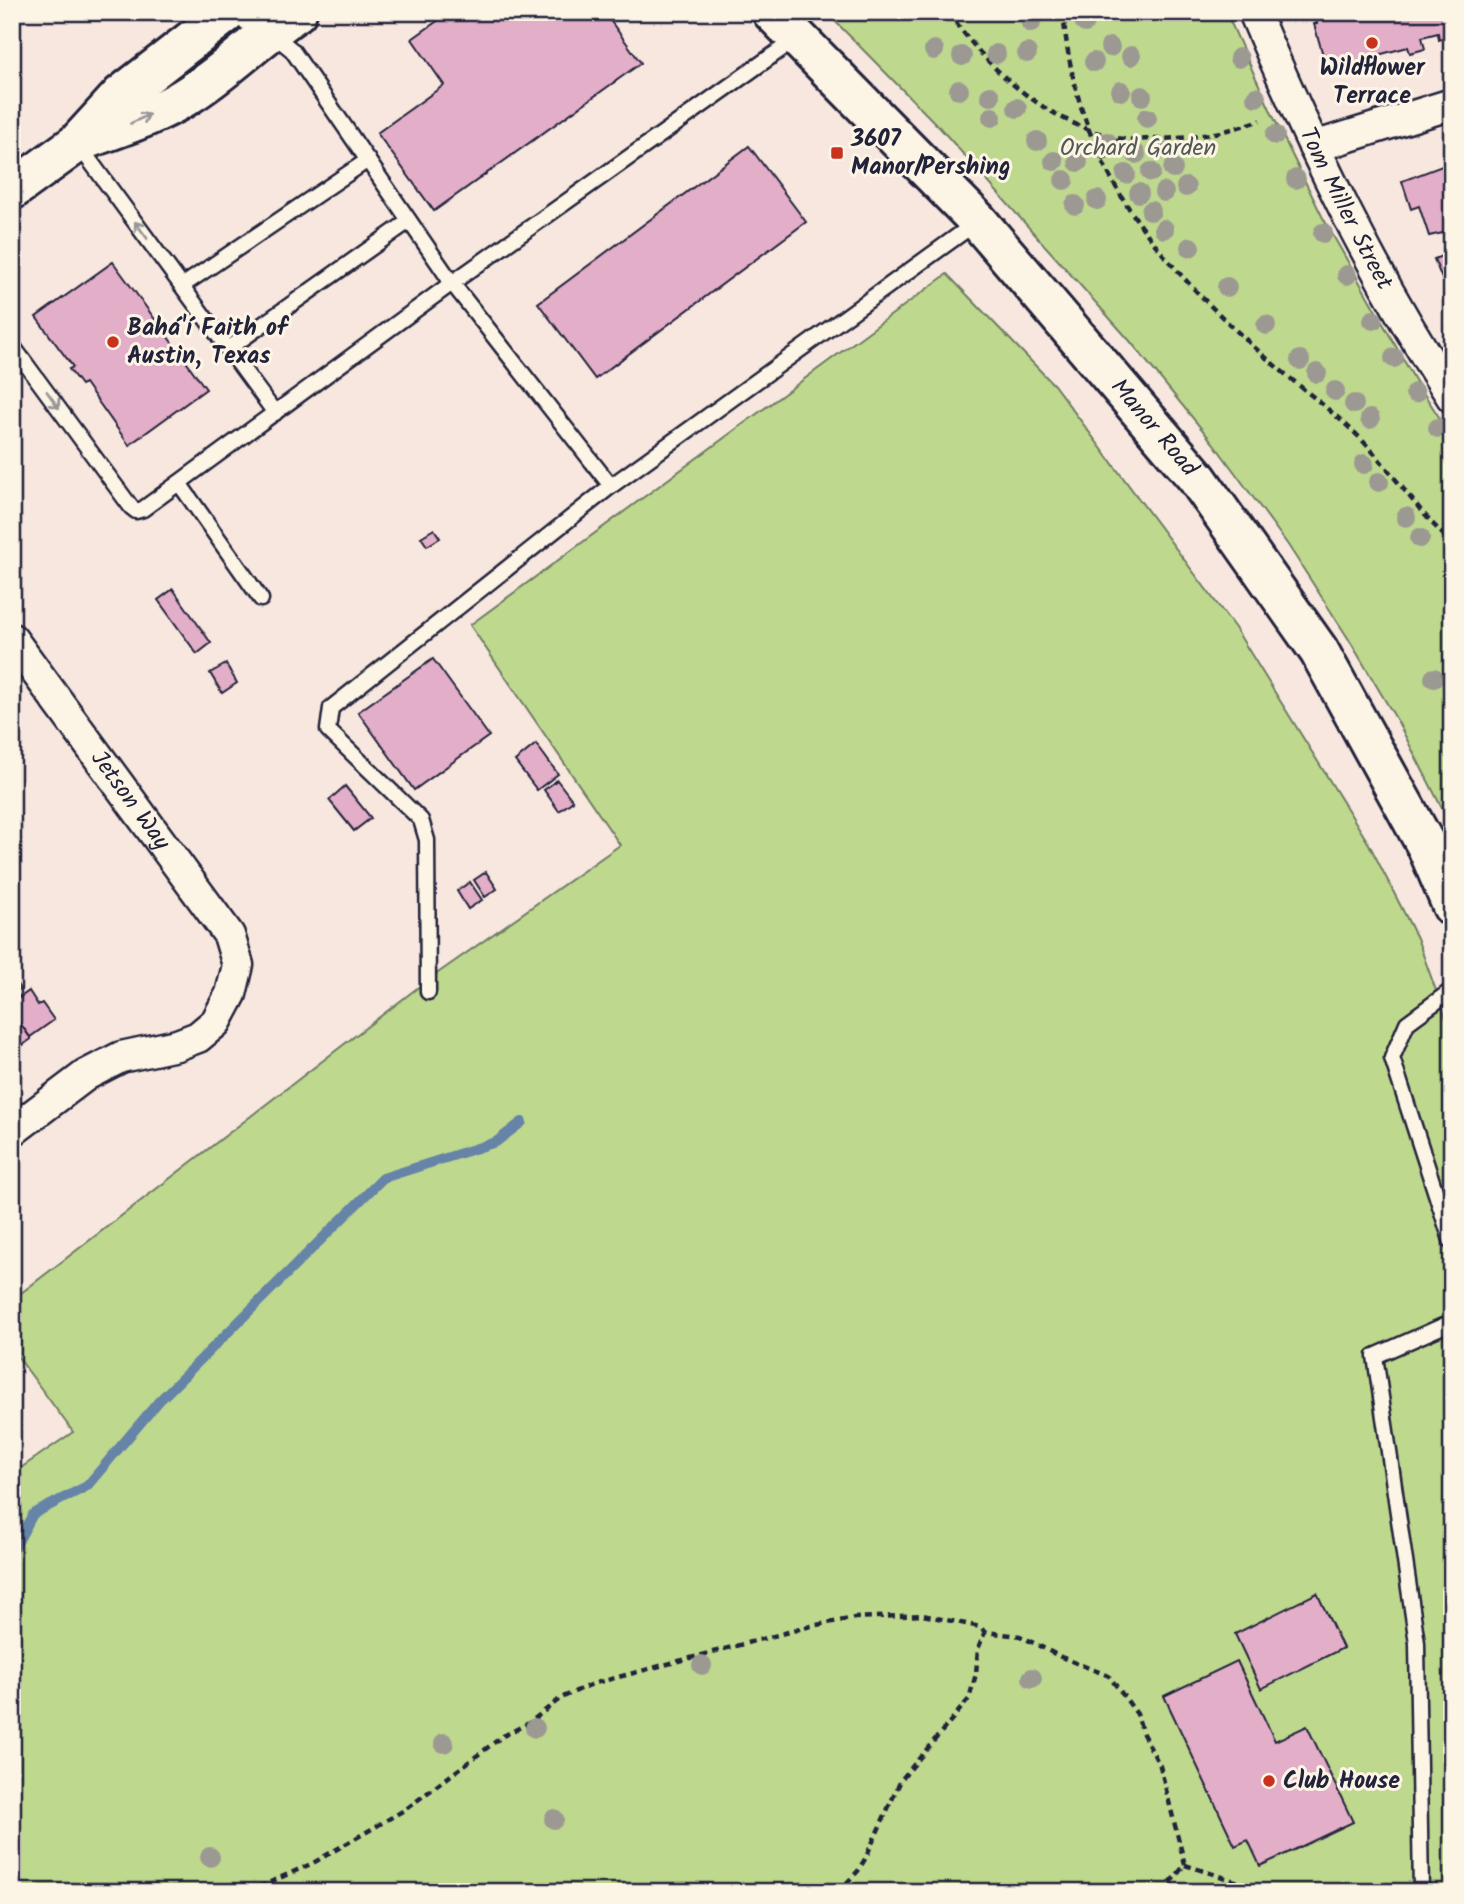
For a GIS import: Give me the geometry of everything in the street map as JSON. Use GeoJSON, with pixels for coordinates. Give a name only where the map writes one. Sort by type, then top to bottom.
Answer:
{"type":"FeatureCollection","features":[{"type":"Feature","properties":{"kind":"main road"},"geometry":{"type":"LineString","coordinates":[[12,190],[76,142],[134,122],[186,97],[259,17]]}},
{"type":"Feature","properties":{"kind":"main road","name":"Manor Road"},"geometry":{"type":"LineString","coordinates":[[784,25],[978,221],[1197,478],[1319,651],[1427,847],[1452,906]]}},
{"type":"Feature","properties":{"kind":"street","name":"Tom Miller Street"},"geometry":{"type":"LineString","coordinates":[[1254,12],[1314,147],[1375,265],[1452,397]]}},
{"type":"Feature","properties":{"kind":"street"},"geometry":{"type":"LineString","coordinates":[[1314,147],[1452,104]]}},
{"type":"Feature","properties":{"kind":"street","name":"Jetson Way"},"geometry":{"type":"LineString","coordinates":[[12,639],[229,935],[238,965],[231,994],[216,1022],[198,1037],[177,1045],[121,1057],[86,1075],[12,1130]]}},
{"type":"Feature","properties":{"kind":"lane"},"geometry":{"type":"LineString","coordinates":[[259,17],[292,50],[453,283],[611,486]]}},
{"type":"Feature","properties":{"kind":"lane"},"geometry":{"type":"LineString","coordinates":[[12,345],[131,508],[136,511],[143,509],[453,283],[784,25]]}},
{"type":"Feature","properties":{"kind":"lane"},"geometry":{"type":"LineString","coordinates":[[76,142],[275,414]]}},
{"type":"Feature","properties":{"kind":"lane"},"geometry":{"type":"LineString","coordinates":[[182,286],[368,160]]}},
{"type":"Feature","properties":{"kind":"lane"},"geometry":{"type":"LineString","coordinates":[[228,349],[409,220]]}},
{"type":"Feature","properties":{"kind":"lane"},"geometry":{"type":"LineString","coordinates":[[428,992],[427,840],[421,820],[328,730],[331,708],[611,486],[978,221]]}},
{"type":"Feature","properties":{"kind":"lane"},"geometry":{"type":"LineString","coordinates":[[180,483],[261,599]]}},
{"type":"Feature","properties":{"kind":"lane"},"geometry":{"type":"LineString","coordinates":[[1452,990],[1407,1023],[1392,1058],[1452,1242]]}},
{"type":"Feature","properties":{"kind":"lane"},"geometry":{"type":"LineString","coordinates":[[1421,1892],[1417,1643],[1375,1356],[1452,1322]]}},
{"type":"Feature","properties":{"kind":"path"},"geometry":{"type":"LineString","coordinates":[[948,12],[985,58],[1009,81],[1061,117],[1086,128],[1118,139],[1198,137],[1226,132],[1259,120]]}},
{"type":"Feature","properties":{"kind":"path"},"geometry":{"type":"LineString","coordinates":[[1063,12],[1067,46],[1086,128],[1129,211],[1155,247],[1188,285],[1271,362],[1355,434],[1390,469],[1428,521],[1452,543]]}},
{"type":"Feature","properties":{"kind":"path"},"geometry":{"type":"LineString","coordinates":[[1101,159],[1113,155],[1118,139]]}},
{"type":"Feature","properties":{"kind":"path"},"geometry":{"type":"LineString","coordinates":[[248,1892],[313,1863],[406,1809],[503,1736],[529,1723],[562,1698],[592,1684],[811,1626],[855,1618],[923,1615],[980,1627],[985,1632],[1020,1636],[1061,1657],[1109,1676],[1137,1714],[1143,1734],[1160,1766],[1185,1865]]}},
{"type":"Feature","properties":{"kind":"path"},"geometry":{"type":"LineString","coordinates":[[838,1892],[858,1871],[865,1859],[901,1780],[969,1699],[978,1649],[985,1632]]}},
{"type":"Feature","properties":{"kind":"path"},"geometry":{"type":"LineString","coordinates":[[1162,1892],[1185,1865]]}},
{"type":"Feature","properties":{"kind":"path"},"geometry":{"type":"LineString","coordinates":[[1185,1865],[1251,1886],[1256,1892]]}},
{"type":"Feature","properties":{"kind":"green space","name":"Orchard Garden"},"geometry":{"type":"Polygon","coordinates":[[[826,12],[1226,12],[1322,216],[1415,380],[1452,437],[1452,828],[1398,722],[1348,638],[1288,545],[1214,444],[1130,341],[940,128],[826,12]]]}},
{"type":"Feature","properties":{"kind":"green space"},"geometry":{"type":"Polygon","coordinates":[[[947,274],[1054,385],[1235,628],[1369,844],[1417,938],[1452,1035],[1452,1892],[12,1892],[12,1474],[73,1432],[12,1349],[12,1300],[425,982],[620,845],[470,625],[947,274]]]}},
{"type":"Feature","properties":{"kind":"building"},"geometry":{"type":"Polygon","coordinates":[[[450,12],[604,12],[641,63],[434,211],[377,133],[444,85],[412,39],[450,12]]]}},
{"type":"Feature","properties":{"kind":"building","name":"Wildflower Terrace"},"geometry":{"type":"Polygon","coordinates":[[[1314,12],[1452,12],[1452,36],[1439,40],[1438,33],[1422,37],[1425,49],[1410,53],[1408,47],[1374,56],[1375,62],[1329,76],[1314,24],[1317,24],[1314,12]]]}},
{"type":"Feature","properties":{"kind":"building"},"geometry":{"type":"Polygon","coordinates":[[[749,146],[806,222],[595,379],[538,303],[749,146]]]}},
{"type":"Feature","properties":{"kind":"building"},"geometry":{"type":"Polygon","coordinates":[[[1452,157],[1452,231],[1429,236],[1419,206],[1411,209],[1402,181],[1445,165],[1443,159],[1452,157]]]}},
{"type":"Feature","properties":{"kind":"building"},"geometry":{"type":"Polygon","coordinates":[[[1452,252],[1452,286],[1451,283],[1445,286],[1434,259],[1452,252]]]}},
{"type":"Feature","properties":{"kind":"building","name":"Bahá'í Faith of Austin, Texas"},"geometry":{"type":"Polygon","coordinates":[[[113,262],[206,389],[129,445],[85,383],[81,385],[69,369],[73,367],[36,317],[113,262]]]}},
{"type":"Feature","properties":{"kind":"building"},"geometry":{"type":"Polygon","coordinates":[[[434,529],[440,538],[427,546],[421,537],[434,529]]]}},
{"type":"Feature","properties":{"kind":"building"},"geometry":{"type":"Polygon","coordinates":[[[173,589],[211,643],[197,654],[158,600],[173,589]]]}},
{"type":"Feature","properties":{"kind":"building"},"geometry":{"type":"Polygon","coordinates":[[[433,659],[489,736],[414,790],[358,712],[433,659]]]}},
{"type":"Feature","properties":{"kind":"building"},"geometry":{"type":"Polygon","coordinates":[[[226,664],[237,683],[222,693],[210,673],[226,664]]]}},
{"type":"Feature","properties":{"kind":"building"},"geometry":{"type":"Polygon","coordinates":[[[536,744],[558,774],[537,790],[515,761],[536,744]]]}},
{"type":"Feature","properties":{"kind":"building"},"geometry":{"type":"Polygon","coordinates":[[[557,780],[573,801],[559,811],[544,790],[557,780]]]}},
{"type":"Feature","properties":{"kind":"building"},"geometry":{"type":"Polygon","coordinates":[[[345,786],[371,818],[354,831],[329,800],[345,786]]]}},
{"type":"Feature","properties":{"kind":"building"},"geometry":{"type":"Polygon","coordinates":[[[486,872],[497,889],[485,897],[474,880],[486,872]]]}},
{"type":"Feature","properties":{"kind":"building"},"geometry":{"type":"Polygon","coordinates":[[[470,882],[482,900],[468,909],[457,891],[470,882]]]}},
{"type":"Feature","properties":{"kind":"building"},"geometry":{"type":"Polygon","coordinates":[[[12,977],[20,989],[16,992],[20,997],[12,1003],[12,977]]]}},
{"type":"Feature","properties":{"kind":"building"},"geometry":{"type":"Polygon","coordinates":[[[29,991],[38,1005],[42,1003],[54,1020],[30,1037],[12,1012],[12,1003],[29,991]]]}},
{"type":"Feature","properties":{"kind":"building"},"geometry":{"type":"Polygon","coordinates":[[[12,1012],[31,1039],[12,1053],[12,1012]]]}},
{"type":"Feature","properties":{"kind":"building"},"geometry":{"type":"Polygon","coordinates":[[[1317,1593],[1343,1648],[1261,1689],[1235,1634],[1317,1593]]]}},
{"type":"Feature","properties":{"kind":"building","name":"Club House"},"geometry":{"type":"Polygon","coordinates":[[[1237,1661],[1275,1741],[1307,1726],[1353,1822],[1260,1866],[1248,1840],[1235,1846],[1164,1696],[1237,1661]]]}},
{"type":"Feature","properties":{"kind":"waterway"},"geometry":{"type":"LineString","coordinates":[[12,1547],[15,1547],[33,1514],[87,1486],[159,1401],[383,1178],[496,1142],[522,1122]]}},
{"type":"Feature","properties":{"kind":"place","name":"Wildflower Terrace"},"geometry":{"type":"Point","coordinates":[1372,43]}},
{"type":"Feature","properties":{"kind":"place","name":"3607 Manor/Pershing"},"geometry":{"type":"Point","coordinates":[837,153]}},
{"type":"Feature","properties":{"kind":"place","name":"Bahá'í Faith of Austin, Texas"},"geometry":{"type":"Point","coordinates":[113,342]}},
{"type":"Feature","properties":{"kind":"place","name":"Club House"},"geometry":{"type":"Point","coordinates":[1269,1781]}}]}
